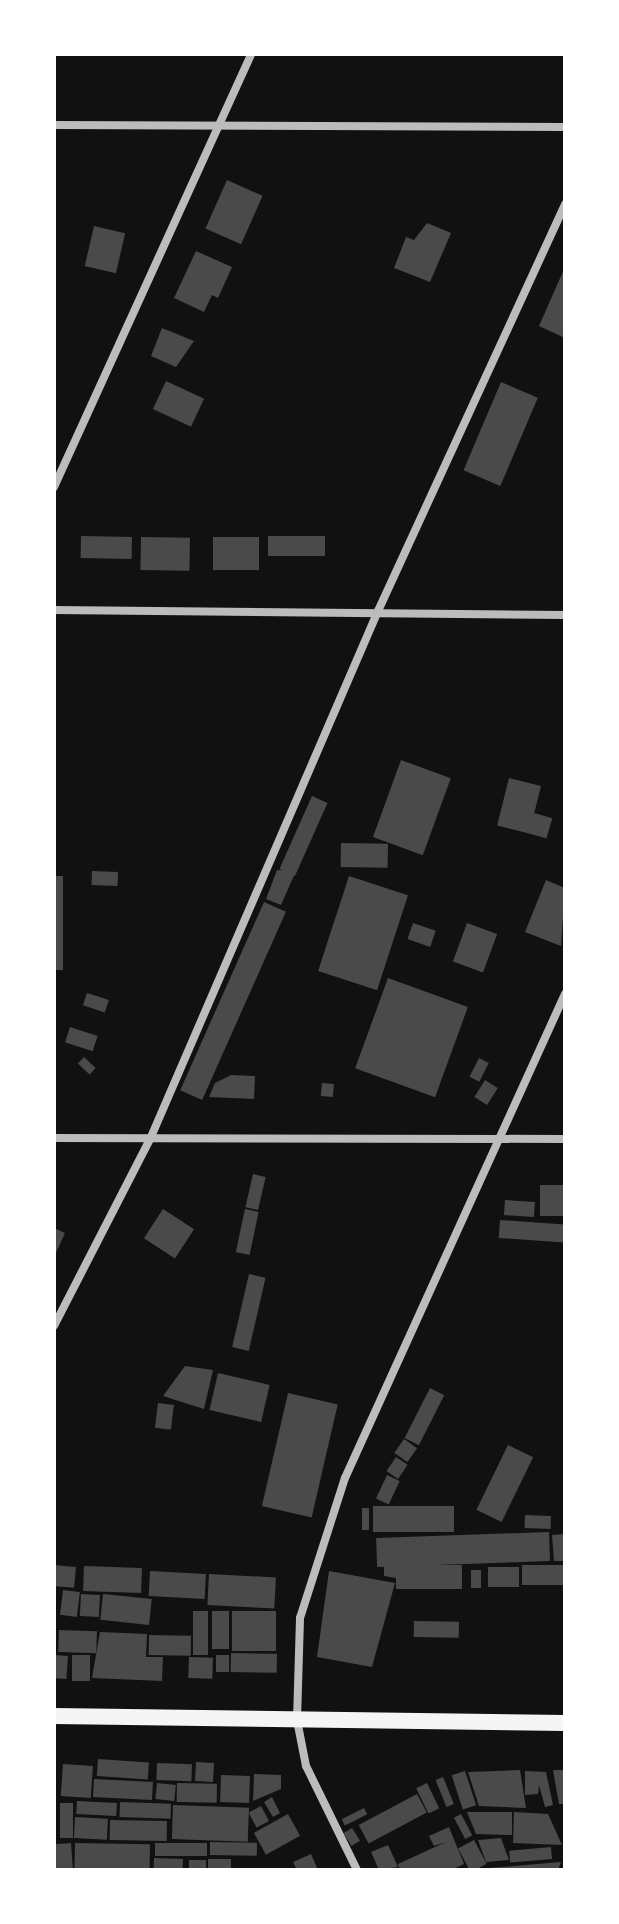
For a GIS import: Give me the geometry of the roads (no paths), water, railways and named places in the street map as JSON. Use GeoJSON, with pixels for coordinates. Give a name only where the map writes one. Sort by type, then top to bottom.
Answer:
{"type":"FeatureCollection","features":[{"type":"Feature","properties":{"kind":"highway"},"geometry":{"type":"LineString","coordinates":[[54,1716],[565,1723]]}},
{"type":"Feature","properties":{"kind":"street"},"geometry":{"type":"LineString","coordinates":[[54,487],[251,54]]}},
{"type":"Feature","properties":{"kind":"street"},"geometry":{"type":"LineString","coordinates":[[54,125],[216,129],[565,127]]}},
{"type":"Feature","properties":{"kind":"street"},"geometry":{"type":"LineString","coordinates":[[54,1326],[151,1137],[378,611],[565,204]]}},
{"type":"Feature","properties":{"kind":"street"},"geometry":{"type":"LineString","coordinates":[[54,610],[565,615]]}},
{"type":"Feature","properties":{"kind":"street"},"geometry":{"type":"LineString","coordinates":[[357,1870],[306,1766],[297,1720],[300,1618],[345,1478],[565,994]]}},
{"type":"Feature","properties":{"kind":"street"},"geometry":{"type":"LineString","coordinates":[[54,1138],[565,1139]]}}]}
